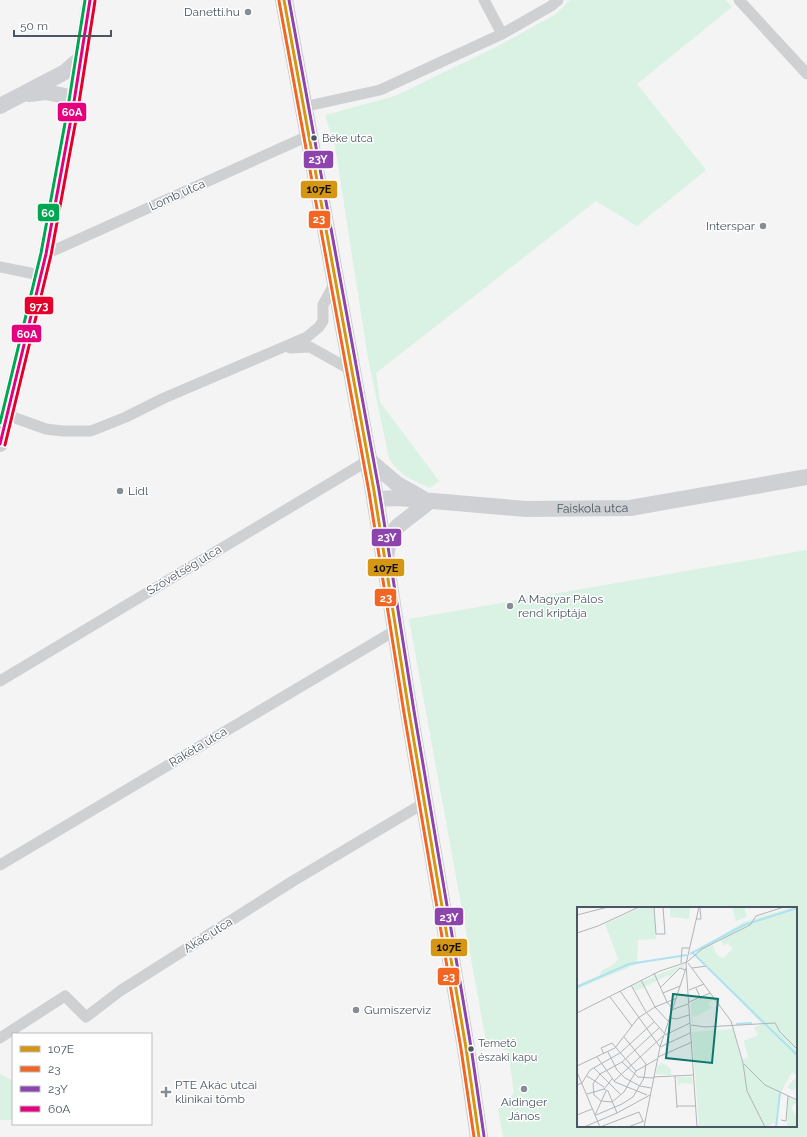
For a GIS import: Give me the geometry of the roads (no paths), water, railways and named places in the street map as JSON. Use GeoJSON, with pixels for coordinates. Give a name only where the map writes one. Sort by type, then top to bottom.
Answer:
{"type":"FeatureCollection","features":[{"type":"Feature","properties":{"kind":"main road"},"geometry":{"type":"LineString","coordinates":[[284,0],[376,499],[424,803],[466,1048],[479,1137]]}},
{"type":"Feature","properties":{"kind":"street"},"geometry":{"type":"LineString","coordinates":[[0,444],[46,254],[73,108],[90,0]]}},
{"type":"Feature","properties":{"kind":"street"},"geometry":{"type":"LineString","coordinates":[[484,0],[502,34]]}},
{"type":"Feature","properties":{"kind":"street"},"geometry":{"type":"LineString","coordinates":[[303,107],[380,90],[502,34],[551,6],[558,0]]}},
{"type":"Feature","properties":{"kind":"street"},"geometry":{"type":"LineString","coordinates":[[739,0],[807,74]]}},
{"type":"Feature","properties":{"kind":"street"},"geometry":{"type":"LineString","coordinates":[[0,106],[65,72],[81,58]]}},
{"type":"Feature","properties":{"kind":"street"},"geometry":{"type":"LineString","coordinates":[[21,95],[46,92],[64,96],[73,108]]}},
{"type":"Feature","properties":{"kind":"street","name":"Lomb utca"},"geometry":{"type":"LineString","coordinates":[[46,254],[308,136]]}},
{"type":"Feature","properties":{"kind":"street"},"geometry":{"type":"LineString","coordinates":[[0,267],[40,275]]}},
{"type":"Feature","properties":{"kind":"street"},"geometry":{"type":"LineString","coordinates":[[7,415],[46,429],[62,431],[91,431],[126,418],[164,398],[307,337],[316,330],[323,321],[323,305],[335,283]]}},
{"type":"Feature","properties":{"kind":"street"},"geometry":{"type":"LineString","coordinates":[[262,355],[284,349],[310,347],[351,370]]}},
{"type":"Feature","properties":{"kind":"street"},"geometry":{"type":"LineString","coordinates":[[368,460],[397,484],[429,502],[406,519],[389,538],[385,562]]}},
{"type":"Feature","properties":{"kind":"street","name":"Szövetség utca"},"geometry":{"type":"LineString","coordinates":[[0,681],[368,460]]}},
{"type":"Feature","properties":{"kind":"street","name":"Faiskola utca"},"geometry":{"type":"LineString","coordinates":[[376,499],[391,498],[526,508],[630,508],[807,477]]}},
{"type":"Feature","properties":{"kind":"street","name":"Rakéta utca"},"geometry":{"type":"LineString","coordinates":[[0,865],[396,630]]}},
{"type":"Feature","properties":{"kind":"street","name":"Akác utca"},"geometry":{"type":"LineString","coordinates":[[0,1038],[64,996],[86,1017],[120,991],[424,803]]}},
{"type":"Feature","properties":{"kind":"place","name":"Danetti.hu"},"geometry":{"type":"Point","coordinates":[248,12]}},
{"type":"Feature","properties":{"kind":"place","name":"Béke utca"},"geometry":{"type":"Point","coordinates":[314,138]}},
{"type":"Feature","properties":{"kind":"place","name":"Interspar"},"geometry":{"type":"Point","coordinates":[763,226]}},
{"type":"Feature","properties":{"kind":"place","name":"Lidl"},"geometry":{"type":"Point","coordinates":[120,491]}},
{"type":"Feature","properties":{"kind":"place","name":"A Magyar Pálos rend kriptája"},"geometry":{"type":"Point","coordinates":[510,606]}},
{"type":"Feature","properties":{"kind":"place","name":"Gumiszerviz"},"geometry":{"type":"Point","coordinates":[356,1010]}},
{"type":"Feature","properties":{"kind":"place","name":"Temető északi kapu"},"geometry":{"type":"Point","coordinates":[471,1049]}},
{"type":"Feature","properties":{"kind":"place","name":"Aidinger János"},"geometry":{"type":"Point","coordinates":[524,1089]}},
{"type":"Feature","properties":{"kind":"place","name":"PTE Akác utcai klinikai tömb"},"geometry":{"type":"Point","coordinates":[166,1092]}}]}
